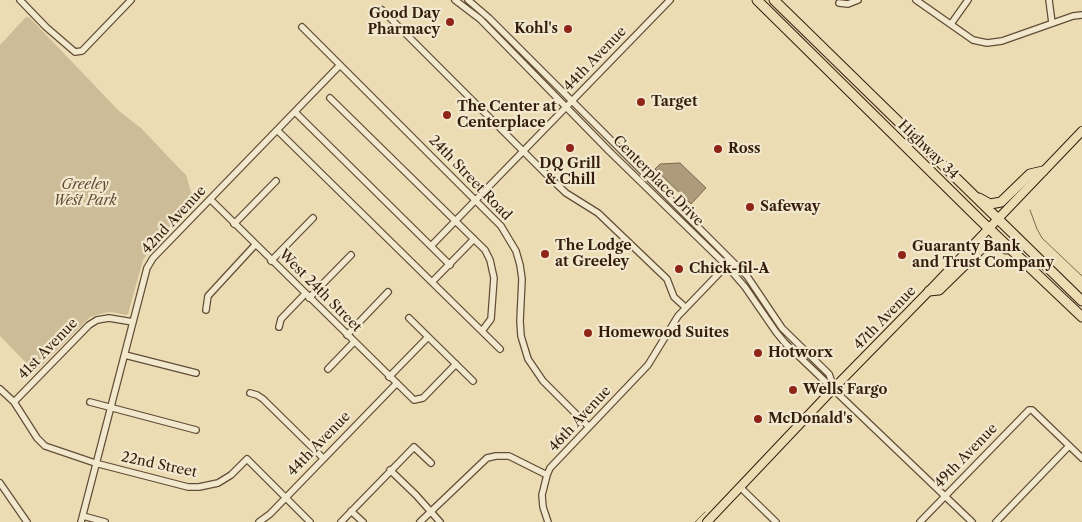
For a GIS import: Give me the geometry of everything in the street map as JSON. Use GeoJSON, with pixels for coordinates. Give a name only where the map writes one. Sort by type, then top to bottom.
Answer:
{"type":"FeatureCollection","features":[{"type":"Feature","properties":{"kind":"highway","name":"Highway 34"},"geometry":{"type":"LineString","coordinates":[[757,0],[1082,317]]}},
{"type":"Feature","properties":{"kind":"highway","name":"Highway 34"},"geometry":{"type":"LineString","coordinates":[[774,0],[1082,301]]}},
{"type":"Feature","properties":{"kind":"highway"},"geometry":{"type":"LineString","coordinates":[[950,173],[980,199],[990,204],[1001,202],[1030,174],[1043,171]]}},
{"type":"Feature","properties":{"kind":"highway"},"geometry":{"type":"LineString","coordinates":[[929,291],[939,290],[982,247],[991,243],[1006,249],[1052,288]]}},
{"type":"Feature","properties":{"kind":"main road","name":"47th Avenue"},"geometry":{"type":"LineString","coordinates":[[707,522],[1082,132]]}},
{"type":"Feature","properties":{"kind":"street"},"geometry":{"type":"LineString","coordinates":[[20,0],[46,27],[75,52],[82,51],[131,0]]}},
{"type":"Feature","properties":{"kind":"street","name":"Centerplace Drive"},"geometry":{"type":"LineString","coordinates":[[455,0],[480,19],[726,265],[745,287],[781,337],[972,522]]}},
{"type":"Feature","properties":{"kind":"street","name":"Centerplace Drive"},"geometry":{"type":"LineString","coordinates":[[468,0],[732,260],[747,276],[782,328],[829,374],[834,388]]}},
{"type":"Feature","properties":{"kind":"street","name":"44th Avenue"},"geometry":{"type":"LineString","coordinates":[[431,246],[670,0]]}},
{"type":"Feature","properties":{"kind":"street"},"geometry":{"type":"LineString","coordinates":[[839,3],[848,4],[858,0]]}},
{"type":"Feature","properties":{"kind":"street"},"geometry":{"type":"LineString","coordinates":[[916,0],[973,40],[987,43],[1002,41],[1073,16],[1082,15]]}},
{"type":"Feature","properties":{"kind":"street"},"geometry":{"type":"LineString","coordinates":[[951,24],[968,0]]}},
{"type":"Feature","properties":{"kind":"street"},"geometry":{"type":"LineString","coordinates":[[1049,0],[1052,23]]}},
{"type":"Feature","properties":{"kind":"street"},"geometry":{"type":"LineString","coordinates":[[382,10],[566,193],[598,213],[667,279],[674,297],[685,308]]}},
{"type":"Feature","properties":{"kind":"street","name":"24th Street Road"},"geometry":{"type":"LineString","coordinates":[[302,27],[501,226],[516,251],[520,265],[522,279],[521,336],[528,359],[543,381],[589,427]]}},
{"type":"Feature","properties":{"kind":"street","name":"42nd Avenue"},"geometry":{"type":"LineString","coordinates":[[82,519],[147,268],[153,258],[340,65]]}},
{"type":"Feature","properties":{"kind":"street"},"geometry":{"type":"LineString","coordinates":[[330,98],[482,246],[490,260],[494,278],[491,318],[482,331]]}},
{"type":"Feature","properties":{"kind":"street"},"geometry":{"type":"LineString","coordinates":[[295,112],[450,264]]}},
{"type":"Feature","properties":{"kind":"street"},"geometry":{"type":"LineString","coordinates":[[277,130],[500,349]]}},
{"type":"Feature","properties":{"kind":"street"},"geometry":{"type":"LineString","coordinates":[[234,224],[276,181]]}},
{"type":"Feature","properties":{"kind":"street","name":"West 24th Street"},"geometry":{"type":"LineString","coordinates":[[210,199],[414,400],[423,398],[456,364]]}},
{"type":"Feature","properties":{"kind":"street"},"geometry":{"type":"LineString","coordinates":[[272,261],[313,218]]}},
{"type":"Feature","properties":{"kind":"street"},"geometry":{"type":"LineString","coordinates":[[183,228],[189,234]]}},
{"type":"Feature","properties":{"kind":"street"},"geometry":{"type":"LineString","coordinates":[[432,282],[474,239]]}},
{"type":"Feature","properties":{"kind":"street"},"geometry":{"type":"LineString","coordinates":[[206,310],[208,296],[256,245]]}},
{"type":"Feature","properties":{"kind":"street"},"geometry":{"type":"LineString","coordinates":[[278,327],[281,319],[351,255]]}},
{"type":"Feature","properties":{"kind":"street","name":"46th Avenue"},"geometry":{"type":"LineString","coordinates":[[547,475],[556,462],[648,365],[685,308],[732,260]]}},
{"type":"Feature","properties":{"kind":"street"},"geometry":{"type":"LineString","coordinates":[[142,289],[150,290]]}},
{"type":"Feature","properties":{"kind":"street"},"geometry":{"type":"LineString","coordinates":[[347,335],[388,292]]}},
{"type":"Feature","properties":{"kind":"street","name":"41st Avenue"},"geometry":{"type":"LineString","coordinates":[[14,402],[88,325],[97,320],[109,318],[133,322]]}},
{"type":"Feature","properties":{"kind":"street"},"geometry":{"type":"LineString","coordinates":[[409,318],[473,382]]}},
{"type":"Feature","properties":{"kind":"street"},"geometry":{"type":"LineString","coordinates":[[389,376],[428,337]]}},
{"type":"Feature","properties":{"kind":"street"},"geometry":{"type":"LineString","coordinates":[[328,369],[354,342]]}},
{"type":"Feature","properties":{"kind":"street"},"geometry":{"type":"LineString","coordinates":[[125,355],[196,373]]}},
{"type":"Feature","properties":{"kind":"street","name":"44th Avenue"},"geometry":{"type":"LineString","coordinates":[[259,522],[285,498],[396,383]]}},
{"type":"Feature","properties":{"kind":"street","name":"22nd Street"},"geometry":{"type":"LineString","coordinates":[[0,389],[14,402],[37,438],[45,446],[95,463],[188,487],[200,487],[218,483],[231,475],[247,459],[310,522]]}},
{"type":"Feature","properties":{"kind":"street"},"geometry":{"type":"LineString","coordinates":[[250,394],[257,395],[263,400],[323,458]]}},
{"type":"Feature","properties":{"kind":"street"},"geometry":{"type":"LineString","coordinates":[[90,402],[196,430]]}},
{"type":"Feature","properties":{"kind":"street","name":"49th Avenue"},"geometry":{"type":"LineString","coordinates":[[920,522],[1019,418],[1029,410],[1032,410],[1069,446]]}},
{"type":"Feature","properties":{"kind":"street"},"geometry":{"type":"LineString","coordinates":[[996,522],[1069,446],[1082,458]]}},
{"type":"Feature","properties":{"kind":"street"},"geometry":{"type":"LineString","coordinates":[[341,522],[414,447],[431,463]]}},
{"type":"Feature","properties":{"kind":"street"},"geometry":{"type":"LineString","coordinates":[[420,522],[488,458],[509,456],[547,475],[542,495],[543,507],[548,522]]}},
{"type":"Feature","properties":{"kind":"street"},"geometry":{"type":"LineString","coordinates":[[390,470],[440,522]]}},
{"type":"Feature","properties":{"kind":"street"},"geometry":{"type":"LineString","coordinates":[[0,482],[27,522]]}},
{"type":"Feature","properties":{"kind":"street"},"geometry":{"type":"LineString","coordinates":[[740,487],[776,522]]}},
{"type":"Feature","properties":{"kind":"street"},"geometry":{"type":"LineString","coordinates":[[351,511],[363,522]]}},
{"type":"Feature","properties":{"kind":"street"},"geometry":{"type":"LineString","coordinates":[[82,519],[105,522]]}},
{"type":"Feature","properties":{"kind":"green space","name":"Greeley West Park"},"geometry":{"type":"Polygon","coordinates":[[[26,17],[30,18],[119,111],[141,128],[186,175],[191,192],[200,199],[151,248],[143,260],[128,314],[111,312],[90,317],[35,372],[0,336],[0,45],[26,17]]]}},
{"type":"Feature","properties":{"kind":"shaded area"},"geometry":{"type":"Polygon","coordinates":[[[680,163],[706,188],[691,204],[655,169],[660,164],[680,163]]]}},
{"type":"Feature","properties":{"kind":"waterway"},"geometry":{"type":"LineString","coordinates":[[1030,210],[1042,238],[1082,276]]}},
{"type":"Feature","properties":{"kind":"waterway"},"geometry":{"type":"LineString","coordinates":[[695,522],[705,512]]}},
{"type":"Feature","properties":{"kind":"place","name":"Good Day Pharmacy"},"geometry":{"type":"Point","coordinates":[450,22]}},
{"type":"Feature","properties":{"kind":"place","name":"Kohl's"},"geometry":{"type":"Point","coordinates":[568,29]}},
{"type":"Feature","properties":{"kind":"place","name":"Target"},"geometry":{"type":"Point","coordinates":[641,102]}},
{"type":"Feature","properties":{"kind":"place","name":"The Center at Centerplace"},"geometry":{"type":"Point","coordinates":[447,115]}},
{"type":"Feature","properties":{"kind":"place","name":"DQ Grill & Chill"},"geometry":{"type":"Point","coordinates":[570,148]}},
{"type":"Feature","properties":{"kind":"place","name":"Ross"},"geometry":{"type":"Point","coordinates":[718,149]}},
{"type":"Feature","properties":{"kind":"place","name":"Safeway"},"geometry":{"type":"Point","coordinates":[750,207]}},
{"type":"Feature","properties":{"kind":"place","name":"The Lodge at Greeley"},"geometry":{"type":"Point","coordinates":[545,254]}},
{"type":"Feature","properties":{"kind":"place","name":"Guaranty Bank and Trust Company"},"geometry":{"type":"Point","coordinates":[902,255]}},
{"type":"Feature","properties":{"kind":"place","name":"Chick-fil-A"},"geometry":{"type":"Point","coordinates":[679,269]}},
{"type":"Feature","properties":{"kind":"place","name":"Homewood Suites"},"geometry":{"type":"Point","coordinates":[588,333]}},
{"type":"Feature","properties":{"kind":"place","name":"Hotworx"},"geometry":{"type":"Point","coordinates":[758,353]}},
{"type":"Feature","properties":{"kind":"place","name":"Wells Fargo"},"geometry":{"type":"Point","coordinates":[793,390]}},
{"type":"Feature","properties":{"kind":"place","name":"McDonald's"},"geometry":{"type":"Point","coordinates":[758,419]}}]}
